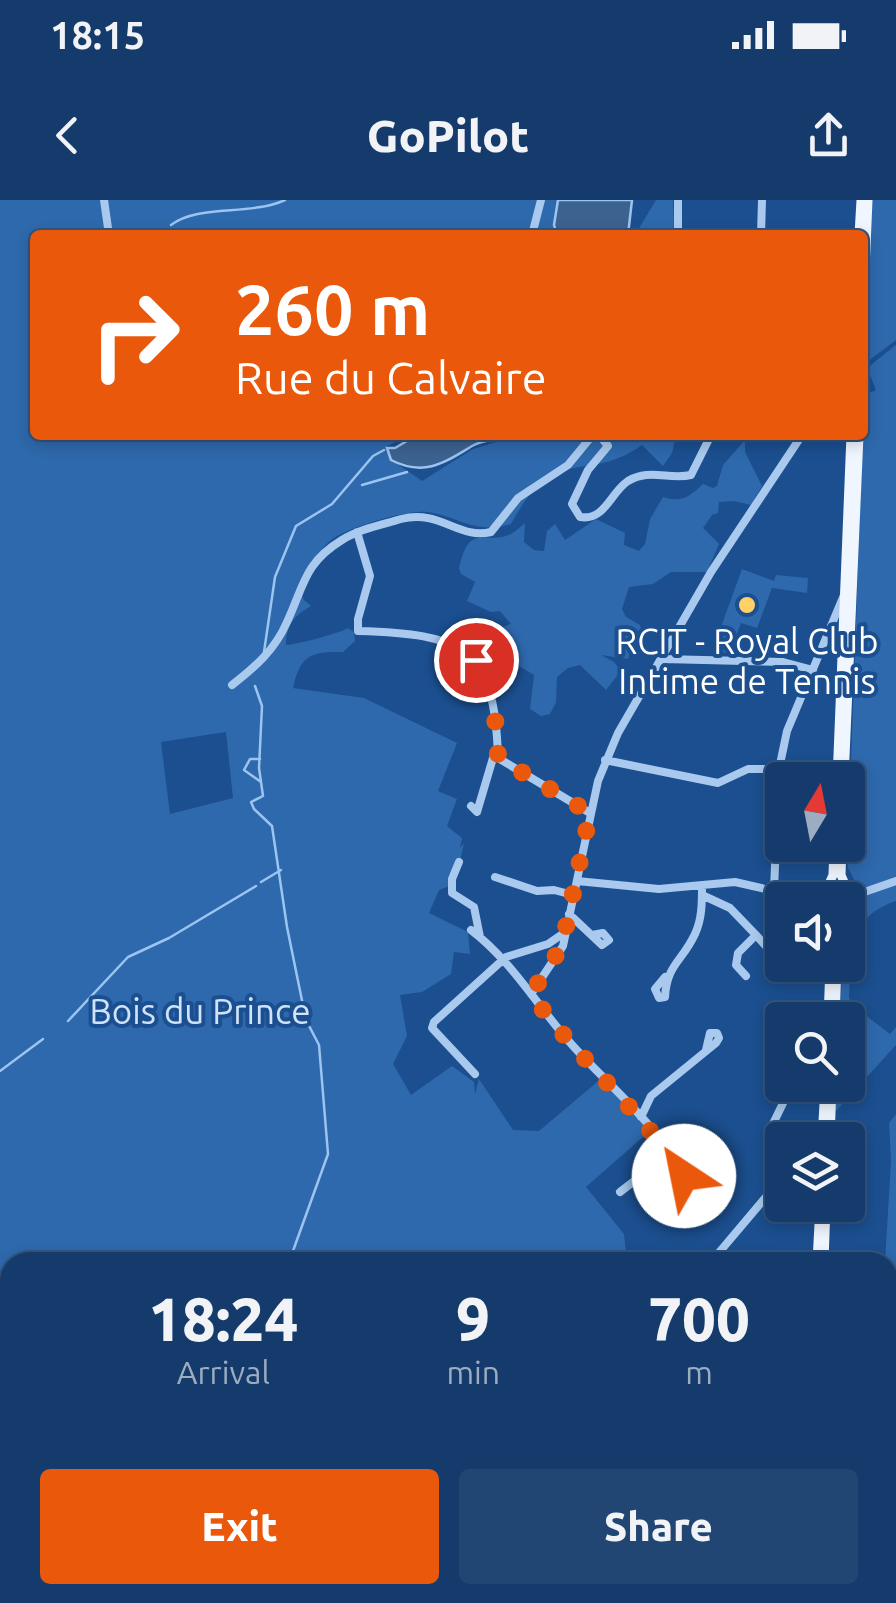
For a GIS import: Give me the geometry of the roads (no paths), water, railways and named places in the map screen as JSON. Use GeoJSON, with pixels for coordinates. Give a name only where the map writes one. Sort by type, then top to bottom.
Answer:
{"type":"FeatureCollection","features":[{"type":"Feature","properties":{"kind":"main road"},"geometry":{"type":"LineString","coordinates":[[861,230],[865,200]]}},
{"type":"Feature","properties":{"kind":"main road"},"geometry":{"type":"LineString","coordinates":[[864,230],[865,200]]}},
{"type":"Feature","properties":{"kind":"main road"},"geometry":{"type":"LineString","coordinates":[[842,762],[851,440]]}},
{"type":"Feature","properties":{"kind":"main road"},"geometry":{"type":"LineString","coordinates":[[848,591],[859,440]]}},
{"type":"Feature","properties":{"kind":"main road"},"geometry":{"type":"LineString","coordinates":[[821,1252],[822,1222]]}},
{"type":"Feature","properties":{"kind":"street"},"geometry":{"type":"LineString","coordinates":[[104,200],[108,230]]}},
{"type":"Feature","properties":{"kind":"street"},"geometry":{"type":"LineString","coordinates":[[533,230],[541,200]]}},
{"type":"Feature","properties":{"kind":"street"},"geometry":{"type":"LineString","coordinates":[[678,200],[678,230]]}},
{"type":"Feature","properties":{"kind":"street"},"geometry":{"type":"LineString","coordinates":[[761,230],[762,200]]}},
{"type":"Feature","properties":{"kind":"street"},"geometry":{"type":"LineString","coordinates":[[232,685],[264,660],[288,622],[296,593],[310,569],[334,546],[357,532],[424,515],[475,534],[490,532],[518,498],[568,465],[589,440]]}},
{"type":"Feature","properties":{"kind":"street"},"geometry":{"type":"LineString","coordinates":[[606,440],[608,446],[588,470],[572,504],[572,510],[580,517],[600,514],[618,489],[638,476],[691,474],[708,440]]}},
{"type":"Feature","properties":{"kind":"street"},"geometry":{"type":"LineString","coordinates":[[531,994],[558,956],[606,760],[711,572],[799,440]]}},
{"type":"Feature","properties":{"kind":"street"},"geometry":{"type":"LineString","coordinates":[[357,532],[370,576],[358,631],[426,636],[467,652],[486,679],[494,705],[498,758]]}},
{"type":"Feature","properties":{"kind":"street"},"geometry":{"type":"LineString","coordinates":[[780,762],[787,731],[848,591]]}},
{"type":"Feature","properties":{"kind":"street"},"geometry":{"type":"LineString","coordinates":[[663,659],[783,662],[813,670]]}},
{"type":"Feature","properties":{"kind":"street"},"geometry":{"type":"LineString","coordinates":[[471,806],[478,812],[494,758],[498,758]]}},
{"type":"Feature","properties":{"kind":"street"},"geometry":{"type":"LineString","coordinates":[[498,758],[590,813]]}},
{"type":"Feature","properties":{"kind":"street"},"geometry":{"type":"LineString","coordinates":[[606,760],[718,782],[748,769],[765,769]]}},
{"type":"Feature","properties":{"kind":"street"},"geometry":{"type":"LineString","coordinates":[[458,862],[452,893],[474,907],[480,937]]}},
{"type":"Feature","properties":{"kind":"street"},"geometry":{"type":"LineString","coordinates":[[495,877],[573,896]]}},
{"type":"Feature","properties":{"kind":"street"},"geometry":{"type":"LineString","coordinates":[[576,881],[702,891],[735,882],[765,888]]}},
{"type":"Feature","properties":{"kind":"street"},"geometry":{"type":"LineString","coordinates":[[865,892],[896,881]]}},
{"type":"Feature","properties":{"kind":"street"},"geometry":{"type":"LineString","coordinates":[[514,896],[516,885]]}},
{"type":"Feature","properties":{"kind":"street"},"geometry":{"type":"LineString","coordinates":[[702,891],[730,908],[765,945]]}},
{"type":"Feature","properties":{"kind":"street"},"geometry":{"type":"LineString","coordinates":[[665,977],[696,933],[702,891]]}},
{"type":"Feature","properties":{"kind":"street"},"geometry":{"type":"LineString","coordinates":[[569,914],[592,935]]}},
{"type":"Feature","properties":{"kind":"street"},"geometry":{"type":"LineString","coordinates":[[471,930],[504,959],[576,1050],[641,1117],[684,1179],[712,1156]]}},
{"type":"Feature","properties":{"kind":"street"},"geometry":{"type":"LineString","coordinates":[[475,1074],[432,1028],[504,959],[548,944],[565,932]]}},
{"type":"Feature","properties":{"kind":"street"},"geometry":{"type":"LineString","coordinates":[[746,976],[736,965],[738,953],[756,935]]}},
{"type":"Feature","properties":{"kind":"street"},"geometry":{"type":"LineString","coordinates":[[641,1117],[651,1096],[706,1050]]}},
{"type":"Feature","properties":{"kind":"street"},"geometry":{"type":"LineString","coordinates":[[620,1192],[669,1154]]}},
{"type":"Feature","properties":{"kind":"street"},"geometry":{"type":"LineString","coordinates":[[719,1252],[765,1198]]}},
{"type":"Feature","properties":{"kind":"waterway"},"geometry":{"type":"LineString","coordinates":[[171,225],[195,214],[256,208],[285,200]]}},
{"type":"Feature","properties":{"kind":"waterway"},"geometry":{"type":"LineString","coordinates":[[264,652],[275,577],[296,526],[332,504],[373,456],[384,450]]}},
{"type":"Feature","properties":{"kind":"waterway"},"geometry":{"type":"LineString","coordinates":[[362,485],[407,472]]}},
{"type":"Feature","properties":{"kind":"waterway"},"geometry":{"type":"LineString","coordinates":[[255,686],[262,706],[259,768],[263,796],[251,802],[272,826],[306,1020],[319,1045],[328,1154],[293,1252]]}},
{"type":"Feature","properties":{"kind":"waterway"},"geometry":{"type":"LineString","coordinates":[[260,759],[250,759],[244,770],[261,782]]}},
{"type":"Feature","properties":{"kind":"waterway"},"geometry":{"type":"LineString","coordinates":[[261,882],[281,870]]}},
{"type":"Feature","properties":{"kind":"waterway"},"geometry":{"type":"LineString","coordinates":[[68,1021],[128,957],[169,938],[256,886]]}},
{"type":"Feature","properties":{"kind":"waterway"},"geometry":{"type":"LineString","coordinates":[[0,1071],[43,1039]]}},
{"type":"Feature","properties":{"kind":"place","name":"RCIT - Royal Club Intime de Tennis"},"geometry":{"type":"Point","coordinates":[747,605]}},
{"type":"Feature","properties":{"kind":"park label","name":"Bois du Prince"},"geometry":{"type":"Point","coordinates":[200,1012]}}]}
